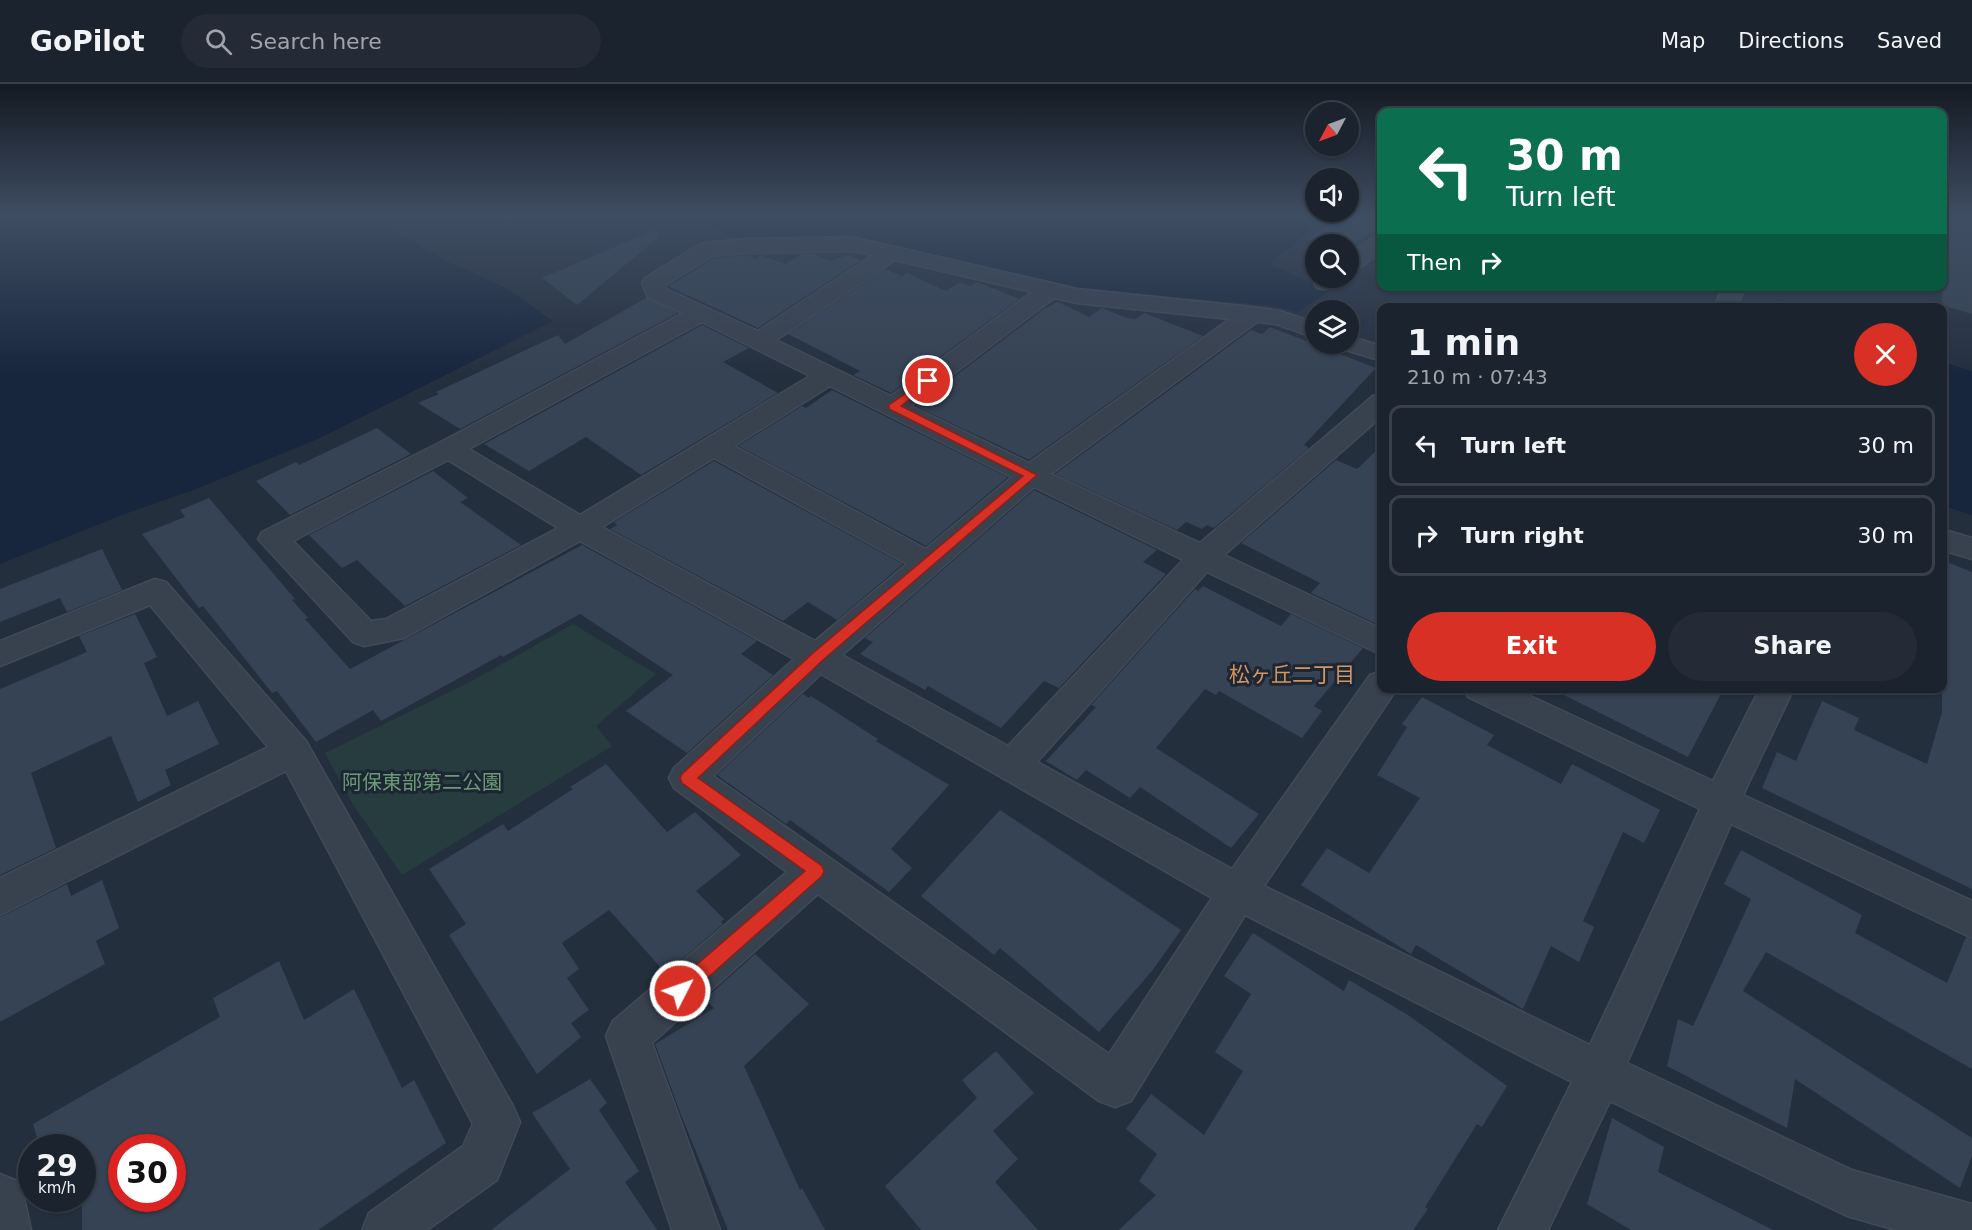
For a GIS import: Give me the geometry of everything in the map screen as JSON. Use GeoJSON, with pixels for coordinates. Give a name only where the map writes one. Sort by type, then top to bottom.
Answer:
{"type":"FeatureCollection","features":[{"type":"Feature","properties":{"kind":"street"},"geometry":{"type":"LineString","coordinates":[[675,269],[653,283],[656,293],[702,313],[1031,475],[1377,641]]}},
{"type":"Feature","properties":{"kind":"street"},"geometry":{"type":"LineString","coordinates":[[759,341],[866,269]]}},
{"type":"Feature","properties":{"kind":"street"},"geometry":{"type":"LineString","coordinates":[[962,269],[1077,296],[1252,314],[1280,318],[1305,327]]}},
{"type":"Feature","properties":{"kind":"street"},"geometry":{"type":"LineString","coordinates":[[893,407],[1050,290]]}},
{"type":"Feature","properties":{"kind":"street"},"geometry":{"type":"LineString","coordinates":[[702,313],[449,449],[273,539],[364,634],[393,630],[580,528],[830,375]]}},
{"type":"Feature","properties":{"kind":"street"},"geometry":{"type":"LineString","coordinates":[[1252,314],[1031,475],[818,657],[687,778],[1115,1085],[1238,892],[1377,691]]}},
{"type":"Feature","properties":{"kind":"street"},"geometry":{"type":"LineString","coordinates":[[1359,347],[1377,352]]}},
{"type":"Feature","properties":{"kind":"street"},"geometry":{"type":"LineString","coordinates":[[1012,766],[1203,557],[1377,406]]}},
{"type":"Feature","properties":{"kind":"street"},"geometry":{"type":"LineString","coordinates":[[713,446],[928,563]]}},
{"type":"Feature","properties":{"kind":"street"},"geometry":{"type":"LineString","coordinates":[[449,449],[580,528],[818,657],[1238,892],[1600,1073],[1848,1192],[1972,1228]]}},
{"type":"Feature","properties":{"kind":"street"},"geometry":{"type":"LineString","coordinates":[[1947,541],[1972,549]]}},
{"type":"Feature","properties":{"kind":"street"},"geometry":{"type":"LineString","coordinates":[[0,654],[155,590],[293,751],[497,1122],[480,1163],[386,1230]]}},
{"type":"Feature","properties":{"kind":"street"},"geometry":{"type":"LineString","coordinates":[[1491,693],[1972,920]]}},
{"type":"Feature","properties":{"kind":"street"},"geometry":{"type":"LineString","coordinates":[[1522,1230],[1600,1073],[1722,801],[1775,693]]}},
{"type":"Feature","properties":{"kind":"street"},"geometry":{"type":"LineString","coordinates":[[0,897],[293,751]]}},
{"type":"Feature","properties":{"kind":"street"},"geometry":{"type":"LineString","coordinates":[[696,1230],[628,1036],[816,871]]}},
{"type":"Feature","properties":{"kind":"street"},"geometry":{"type":"LineString","coordinates":[[0,1198],[7,1230]]}},
{"type":"Feature","properties":{"kind":"green space","name":"阿保東部第二公園"},"geometry":{"type":"Polygon","coordinates":[[[573,624],[656,674],[596,726],[612,746],[402,875],[352,803],[325,753],[468,683],[573,624]]]}},
{"type":"Feature","properties":{"kind":"water"},"geometry":{"type":"Polygon","coordinates":[[[0,269],[466,269],[506,288],[553,321],[320,438],[196,489],[122,515],[0,564],[0,269]]]}},
{"type":"Feature","properties":{"kind":"water"},"geometry":{"type":"Polygon","coordinates":[[[998,269],[1281,269],[1305,280],[1305,288],[1323,288],[1330,291],[1316,300],[1305,300],[1305,307],[1297,312],[1274,306],[1079,288],[998,269]]]}},
{"type":"Feature","properties":{"kind":"water"},"geometry":{"type":"Polygon","coordinates":[[[1947,363],[1972,371],[1972,515],[1947,507],[1947,363]]]}},
{"type":"Feature","properties":{"kind":"building"},"geometry":{"type":"Polygon","coordinates":[[[562,269],[620,269],[577,305],[542,278],[562,269]]]}},
{"type":"Feature","properties":{"kind":"building"},"geometry":{"type":"Polygon","coordinates":[[[696,269],[847,269],[758,328],[668,286],[696,269]]]}},
{"type":"Feature","properties":{"kind":"building"},"geometry":{"type":"Polygon","coordinates":[[[884,269],[902,276],[907,273],[946,291],[960,282],[970,286],[977,282],[1019,299],[891,393],[853,375],[860,371],[788,334],[884,269]]]}},
{"type":"Feature","properties":{"kind":"building"},"geometry":{"type":"Polygon","coordinates":[[[1947,269],[1972,269],[1972,314],[1942,303],[1942,291],[1947,291],[1947,269]]]}},
{"type":"Feature","properties":{"kind":"building"},"geometry":{"type":"Polygon","coordinates":[[[646,298],[678,313],[460,429],[418,403],[439,394],[436,392],[558,335],[565,344],[646,298]]]}},
{"type":"Feature","properties":{"kind":"building"},"geometry":{"type":"Polygon","coordinates":[[[1058,302],[1089,317],[1102,308],[1127,318],[1136,319],[1144,313],[1203,336],[1029,460],[915,406],[1044,309],[1058,302]]]}},
{"type":"Feature","properties":{"kind":"building"},"geometry":{"type":"Polygon","coordinates":[[[702,325],[749,348],[723,362],[778,393],[641,475],[586,437],[529,471],[484,444],[702,325]]]}},
{"type":"Feature","properties":{"kind":"building"},"geometry":{"type":"Polygon","coordinates":[[[1270,327],[1305,341],[1305,354],[1340,354],[1376,368],[1304,445],[1309,448],[1214,528],[1207,525],[1202,529],[1186,522],[1177,530],[1055,474],[1251,330],[1262,334],[1270,327]]]}},
{"type":"Feature","properties":{"kind":"building"},"geometry":{"type":"Polygon","coordinates":[[[832,390],[1008,477],[926,546],[738,446],[802,406],[806,408],[832,390]]]}},
{"type":"Feature","properties":{"kind":"building"},"geometry":{"type":"Polygon","coordinates":[[[377,428],[411,454],[290,515],[256,481],[296,462],[299,465],[377,428]]]}},
{"type":"Feature","properties":{"kind":"building"},"geometry":{"type":"Polygon","coordinates":[[[1377,450],[1377,624],[1311,593],[1320,583],[1241,543],[1336,460],[1357,469],[1377,450]]]}},
{"type":"Feature","properties":{"kind":"building"},"geometry":{"type":"Polygon","coordinates":[[[714,461],[903,564],[837,620],[808,602],[783,621],[610,529],[617,525],[614,522],[714,461]]]}},
{"type":"Feature","properties":{"kind":"building"},"geometry":{"type":"Polygon","coordinates":[[[433,471],[468,498],[460,502],[521,545],[405,606],[357,560],[342,568],[309,535],[433,471]]]}},
{"type":"Feature","properties":{"kind":"building"},"geometry":{"type":"Polygon","coordinates":[[[1034,490],[1157,550],[1143,562],[1166,574],[1059,688],[1044,681],[1001,728],[928,686],[925,690],[860,654],[873,642],[865,638],[1034,490]]]}},
{"type":"Feature","properties":{"kind":"building"},"geometry":{"type":"Polygon","coordinates":[[[209,498],[295,599],[292,600],[308,618],[305,619],[350,669],[582,545],[757,641],[741,654],[773,675],[687,753],[626,711],[673,675],[580,614],[381,721],[373,710],[316,742],[277,691],[272,693],[203,606],[199,608],[142,534],[185,517],[180,510],[209,498]]]}},
{"type":"Feature","properties":{"kind":"building"},"geometry":{"type":"Polygon","coordinates":[[[102,549],[122,590],[67,612],[60,598],[0,622],[0,589],[102,549]]]}},
{"type":"Feature","properties":{"kind":"building"},"geometry":{"type":"Polygon","coordinates":[[[1947,562],[1972,572],[1972,889],[1762,788],[1777,752],[1796,761],[1822,701],[1859,718],[1854,730],[1927,764],[1942,712],[1942,693],[1947,693],[1947,562]]]}},
{"type":"Feature","properties":{"kind":"building"},"geometry":{"type":"Polygon","coordinates":[[[1203,586],[1281,626],[1291,614],[1363,648],[1314,706],[1322,711],[1302,738],[1219,691],[1216,695],[1205,689],[1156,748],[1259,814],[1231,848],[1140,787],[1130,798],[1086,770],[1077,780],[1046,761],[1096,707],[1091,705],[1195,589],[1198,591],[1203,586]]]}},
{"type":"Feature","properties":{"kind":"building"},"geometry":{"type":"Polygon","coordinates":[[[135,614],[157,657],[144,663],[167,716],[198,701],[219,744],[165,770],[171,785],[138,802],[111,736],[31,773],[56,848],[0,875],[0,689],[87,652],[79,636],[135,614]]]}},
{"type":"Feature","properties":{"kind":"building"},"geometry":{"type":"Polygon","coordinates":[[[1560,693],[1721,693],[1688,757],[1560,693]]]}},
{"type":"Feature","properties":{"kind":"building"},"geometry":{"type":"Polygon","coordinates":[[[803,694],[809,698],[811,696],[878,739],[876,741],[949,785],[891,849],[912,868],[889,892],[790,820],[786,824],[717,775],[803,694]]]}},
{"type":"Feature","properties":{"kind":"building"},"geometry":{"type":"Polygon","coordinates":[[[1422,697],[1494,735],[1487,745],[1561,784],[1572,764],[1660,810],[1644,843],[1623,832],[1583,921],[1594,927],[1579,962],[1551,946],[1523,1009],[1416,945],[1411,954],[1301,885],[1327,848],[1369,873],[1420,798],[1377,775],[1407,727],[1402,724],[1422,697]]]}},
{"type":"Feature","properties":{"kind":"building"},"geometry":{"type":"Polygon","coordinates":[[[606,764],[667,832],[695,812],[741,855],[696,891],[724,919],[721,922],[723,924],[673,967],[670,964],[663,970],[609,910],[562,943],[579,969],[567,978],[589,1010],[571,1023],[581,1037],[537,1074],[449,935],[466,924],[429,869],[503,824],[508,831],[573,789],[570,787],[606,764]]]}},
{"type":"Feature","properties":{"kind":"building"},"geometry":{"type":"Polygon","coordinates":[[[1000,810],[1181,930],[1152,971],[1099,1032],[1000,948],[994,955],[921,896],[1000,810]]]}},
{"type":"Feature","properties":{"kind":"building"},"geometry":{"type":"Polygon","coordinates":[[[1741,850],[1862,915],[1855,933],[1947,983],[1966,937],[1972,940],[1972,1069],[1766,952],[1743,991],[1972,1138],[1972,1156],[1960,1188],[1795,1079],[1787,1128],[1667,1066],[1678,1019],[1693,1026],[1751,899],[1724,884],[1741,850]]]}},
{"type":"Feature","properties":{"kind":"building"},"geometry":{"type":"Polygon","coordinates":[[[102,880],[119,928],[96,941],[105,964],[0,1022],[0,917],[67,884],[71,896],[102,880]]]}},
{"type":"Feature","properties":{"kind":"building"},"geometry":{"type":"Polygon","coordinates":[[[1253,933],[1344,991],[1349,980],[1408,1015],[1507,1086],[1482,1127],[1477,1124],[1425,1207],[1428,1209],[1413,1230],[1119,1230],[1156,1195],[1139,1181],[1157,1154],[1126,1129],[1151,1094],[1204,1135],[1243,1071],[1215,1052],[1251,994],[1224,976],[1253,933]]]}},
{"type":"Feature","properties":{"kind":"building"},"geometry":{"type":"Polygon","coordinates":[[[755,954],[809,1004],[744,1066],[800,1190],[802,1188],[825,1230],[728,1230],[655,1044],[714,1008],[705,999],[755,954]]]}},
{"type":"Feature","properties":{"kind":"building"},"geometry":{"type":"Polygon","coordinates":[[[279,961],[304,1020],[354,989],[402,1088],[414,1080],[446,1143],[318,1230],[82,1230],[82,1212],[96,1212],[96,1134],[36,1134],[33,1124],[220,1017],[213,998],[279,961]]]}},
{"type":"Feature","properties":{"kind":"building"},"geometry":{"type":"Polygon","coordinates":[[[996,1051],[1034,1093],[993,1131],[1018,1159],[995,1182],[1038,1230],[921,1230],[885,1186],[977,1098],[962,1080],[996,1051]]]}},
{"type":"Feature","properties":{"kind":"building"},"geometry":{"type":"Polygon","coordinates":[[[590,1079],[607,1103],[599,1110],[639,1171],[625,1182],[657,1230],[491,1230],[570,1169],[532,1113],[590,1079]]]}},
{"type":"Feature","properties":{"kind":"building"},"geometry":{"type":"Polygon","coordinates":[[[1612,1118],[1664,1147],[1658,1172],[1773,1230],[1631,1230],[1587,1204],[1612,1118]]]}},
{"type":"Feature","properties":{"kind":"district","name":"松ヶ丘二丁目"},"geometry":{"type":"Point","coordinates":[1292,675]}},
{"type":"Feature","properties":{"kind":"route"},"geometry":{"type":"LineString","coordinates":[[680,991],[816,871],[687,778],[818,657],[1031,475],[893,407],[928,381]]}}]}
